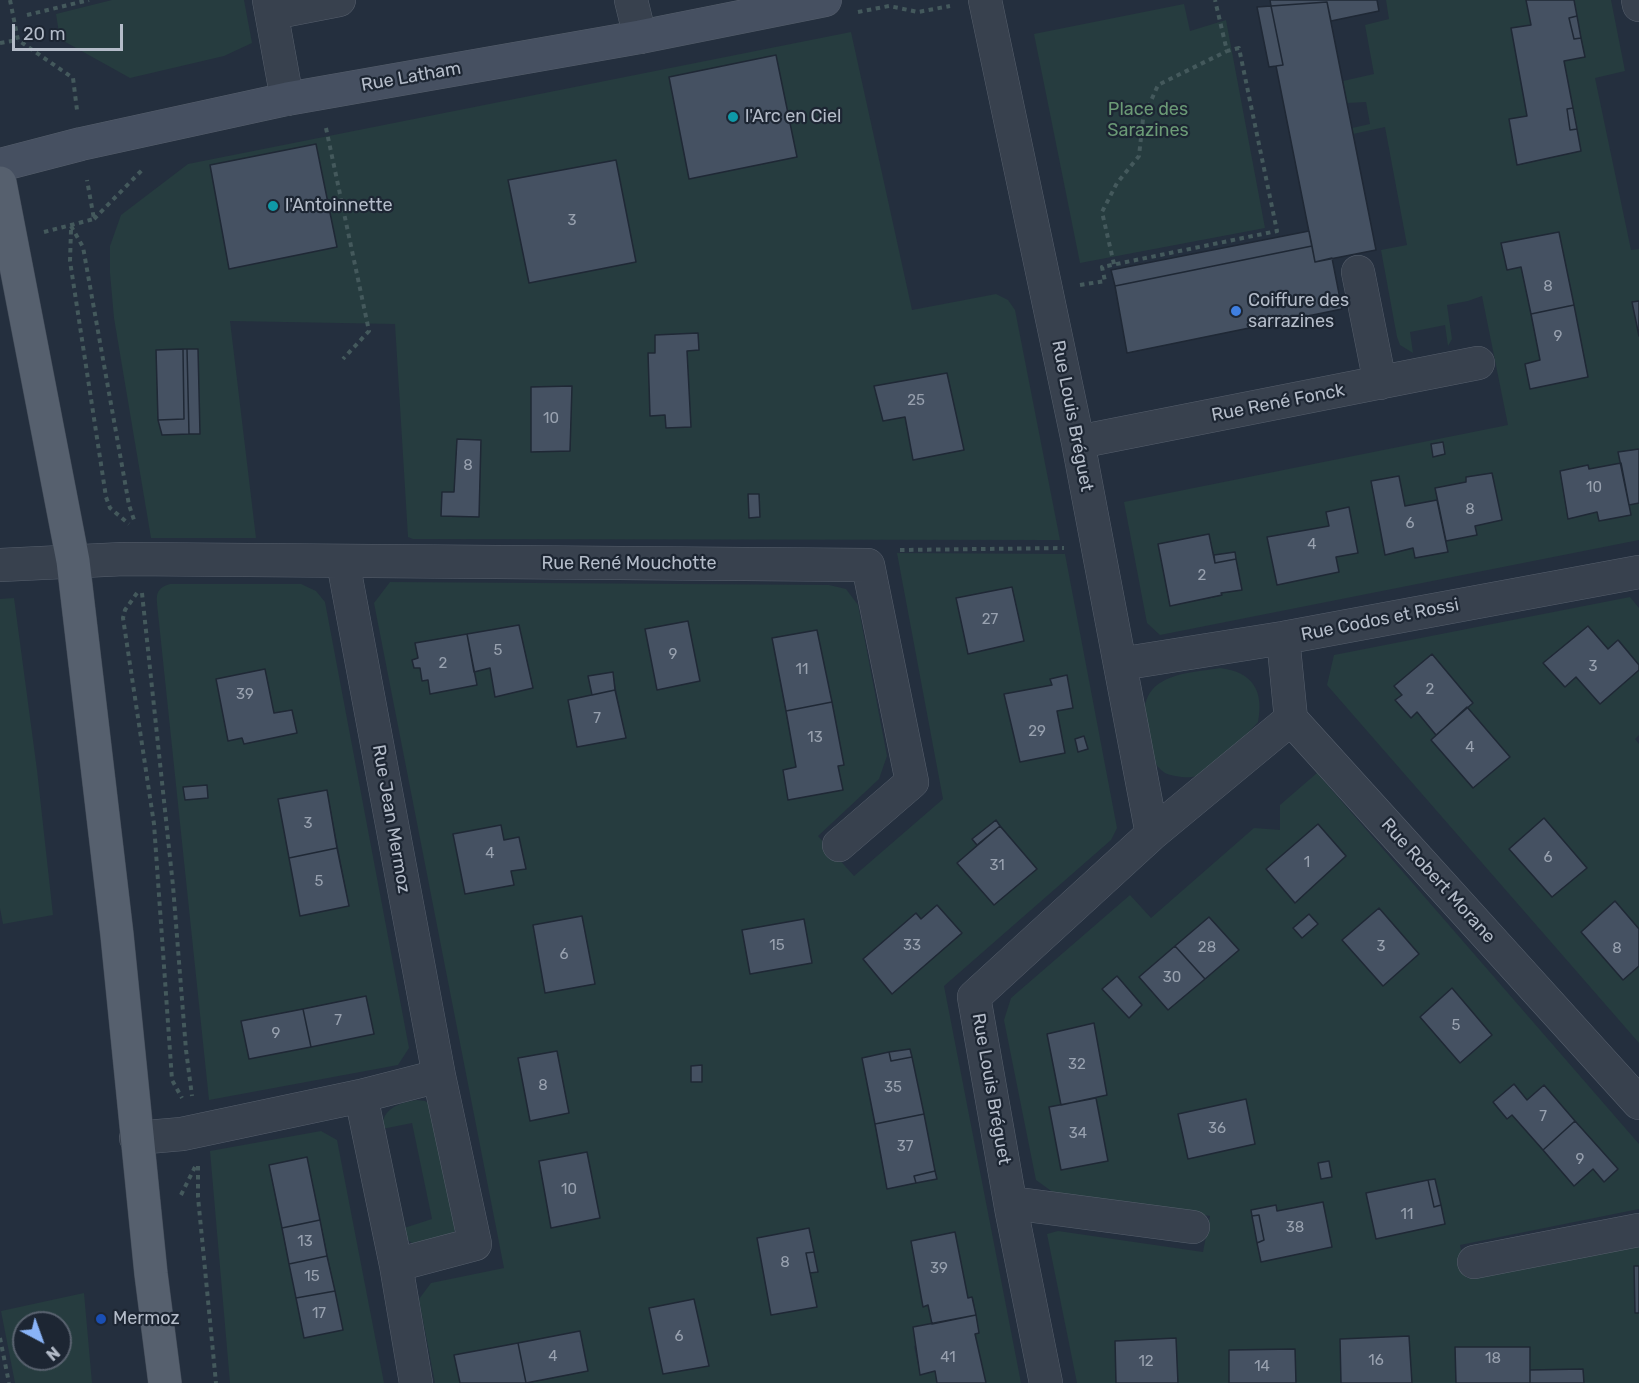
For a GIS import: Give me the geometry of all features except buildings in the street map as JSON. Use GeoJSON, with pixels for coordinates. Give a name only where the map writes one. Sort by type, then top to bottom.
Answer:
{"type":"FeatureCollection","features":[{"type":"Feature","properties":{"kind":"main road"},"geometry":{"type":"LineString","coordinates":[[0,183],[73,561],[117,934],[136,1138],[165,1383]]}},
{"type":"Feature","properties":{"kind":"main road"},"geometry":{"type":"LineString","coordinates":[[152,1383],[154,1295]]}},
{"type":"Feature","properties":{"kind":"street"},"geometry":{"type":"LineString","coordinates":[[302,96],[270,7],[339,0]]}},
{"type":"Feature","properties":{"kind":"street"},"geometry":{"type":"LineString","coordinates":[[631,0],[640,37]]}},
{"type":"Feature","properties":{"kind":"street","name":"Rue Latham"},"geometry":{"type":"LineString","coordinates":[[0,165],[81,144],[302,96],[640,37],[825,0]]}},
{"type":"Feature","properties":{"kind":"street","name":"Rue Louis Bréguet"},"geometry":{"type":"LineString","coordinates":[[985,0],[1078,442],[1152,834]]}},
{"type":"Feature","properties":{"kind":"street"},"geometry":{"type":"LineString","coordinates":[[1638,0],[1639,5]]}},
{"type":"Feature","properties":{"kind":"street"},"geometry":{"type":"LineString","coordinates":[[1358,272],[1380,383]]}},
{"type":"Feature","properties":{"kind":"street","name":"Rue René Fonck"},"geometry":{"type":"LineString","coordinates":[[1078,442],[1478,363]]}},
{"type":"Feature","properties":{"kind":"street","name":"Rue René Mouchotte"},"geometry":{"type":"LineString","coordinates":[[0,565],[123,559],[868,565]]}},
{"type":"Feature","properties":{"kind":"street","name":"Rue Jean Mermoz"},"geometry":{"type":"LineString","coordinates":[[343,562],[439,1076],[476,1244],[396,1265]]}},
{"type":"Feature","properties":{"kind":"street"},"geometry":{"type":"LineString","coordinates":[[839,845],[912,782],[868,565]]}},
{"type":"Feature","properties":{"kind":"street","name":"Rue Codos et Rossi"},"geometry":{"type":"LineString","coordinates":[[1120,664],[1283,638],[1639,572]]}},
{"type":"Feature","properties":{"kind":"street"},"geometry":{"type":"LineString","coordinates":[[1283,638],[1291,719]]}},
{"type":"Feature","properties":{"kind":"street","name":"Rue Louis Bréguet"},"geometry":{"type":"LineString","coordinates":[[1046,1383],[974,998],[1152,834],[1291,719]]}},
{"type":"Feature","properties":{"kind":"street","name":"Rue Robert Morane"},"geometry":{"type":"LineString","coordinates":[[1291,719],[1639,1103]]}},
{"type":"Feature","properties":{"kind":"street"},"geometry":{"type":"LineString","coordinates":[[136,1138],[182,1134],[361,1096],[439,1076]]}},
{"type":"Feature","properties":{"kind":"street"},"geometry":{"type":"LineString","coordinates":[[361,1096],[396,1265],[416,1383]]}},
{"type":"Feature","properties":{"kind":"street"},"geometry":{"type":"LineString","coordinates":[[1011,1203],[1193,1227]]}},
{"type":"Feature","properties":{"kind":"street"},"geometry":{"type":"LineString","coordinates":[[1474,1262],[1639,1230]]}},
{"type":"Feature","properties":{"kind":"path"},"geometry":{"type":"LineString","coordinates":[[10,0],[18,40],[73,78],[76,103]]}},
{"type":"Feature","properties":{"kind":"path"},"geometry":{"type":"LineString","coordinates":[[27,15],[89,0]]}},
{"type":"Feature","properties":{"kind":"path"},"geometry":{"type":"LineString","coordinates":[[1215,0],[1227,51]]}},
{"type":"Feature","properties":{"kind":"path"},"geometry":{"type":"LineString","coordinates":[[0,43],[18,40]]}},
{"type":"Feature","properties":{"kind":"path"},"geometry":{"type":"LineString","coordinates":[[1076,285],[1105,281],[1102,267],[1114,265],[1277,231],[1239,48],[1227,51],[1158,85],[1143,119],[1139,156],[1117,183],[1102,212],[1114,265]]}},
{"type":"Feature","properties":{"kind":"path"},"geometry":{"type":"LineString","coordinates":[[302,96],[327,129],[369,331],[343,359]]}},
{"type":"Feature","properties":{"kind":"path"},"geometry":{"type":"LineString","coordinates":[[71,226],[94,219],[87,178]]}},
{"type":"Feature","properties":{"kind":"path"},"geometry":{"type":"LineString","coordinates":[[71,226],[82,247],[129,505],[135,524]]}},
{"type":"Feature","properties":{"kind":"path"},"geometry":{"type":"LineString","coordinates":[[71,226],[70,261],[106,497],[110,508],[126,520],[132,528]]}},
{"type":"Feature","properties":{"kind":"path"},"geometry":{"type":"LineString","coordinates":[[868,565],[900,550],[1098,547]]}},
{"type":"Feature","properties":{"kind":"path"},"geometry":{"type":"LineString","coordinates":[[186,1102],[172,1080],[154,824],[123,618],[124,610],[141,585],[173,886],[192,1097]]}},
{"type":"Feature","properties":{"kind":"path"},"geometry":{"type":"LineString","coordinates":[[198,1161],[198,1197],[216,1383]]}},
{"type":"Feature","properties":{"kind":"path"},"geometry":{"type":"LineString","coordinates":[[0,1338],[9,1383]]}},
{"type":"Feature","properties":{"kind":"green space"},"geometry":{"type":"Polygon","coordinates":[[[112,0],[244,0],[252,43],[224,56],[130,78],[60,39],[56,14],[112,0]]]}},
{"type":"Feature","properties":{"kind":"green space"},"geometry":{"type":"Polygon","coordinates":[[[1386,0],[1526,0],[1531,25],[1511,29],[1527,116],[1509,120],[1518,165],[1581,151],[1564,61],[1585,57],[1574,0],[1611,0],[1625,71],[1595,78],[1631,250],[1639,249],[1639,301],[1632,302],[1639,336],[1639,449],[1619,452],[1621,463],[1589,469],[1587,465],[1560,471],[1568,518],[1597,512],[1600,521],[1630,515],[1629,505],[1639,503],[1639,540],[1160,635],[1147,623],[1124,502],[1508,425],[1482,296],[1447,305],[1452,339],[1448,346],[1445,325],[1410,332],[1413,353],[1400,345],[1397,337],[1381,250],[1407,245],[1385,127],[1353,134],[1352,128],[1370,124],[1366,102],[1347,103],[1343,81],[1374,74],[1365,25],[1389,19],[1386,0]],[[1559,232],[1501,243],[1507,270],[1521,267],[1540,360],[1525,364],[1530,388],[1588,377],[1559,232]],[[1492,473],[1466,482],[1435,488],[1437,500],[1405,506],[1399,476],[1371,481],[1385,554],[1413,548],[1415,558],[1447,552],[1446,541],[1476,535],[1475,526],[1501,520],[1492,473]],[[1326,512],[1329,526],[1277,584],[1339,572],[1326,512]],[[1209,534],[1158,544],[1170,606],[1242,590],[1235,552],[1214,555],[1209,534]]]}},
{"type":"Feature","properties":{"kind":"green space","name":"Place des Sarazines"},"geometry":{"type":"Polygon","coordinates":[[[1184,4],[1190,31],[1226,20],[1265,228],[1080,263],[1034,34],[1184,4]]]}},
{"type":"Feature","properties":{"kind":"green space"},"geometry":{"type":"Polygon","coordinates":[[[851,32],[912,310],[996,294],[1008,300],[1015,310],[1060,540],[413,539],[408,537],[395,324],[230,321],[256,538],[151,538],[114,318],[110,246],[121,215],[188,164],[851,32]],[[698,333],[655,335],[655,353],[648,353],[650,415],[665,415],[666,428],[690,427],[687,351],[699,349],[698,333]],[[198,349],[156,351],[158,420],[163,435],[198,349]],[[947,373],[874,386],[883,421],[905,417],[913,460],[964,450],[947,373]],[[571,386],[531,387],[531,452],[570,451],[571,386]],[[457,439],[454,492],[442,493],[441,516],[479,517],[481,440],[457,439]],[[748,494],[749,517],[760,517],[759,494],[748,494]]]}},
{"type":"Feature","properties":{"kind":"green space"},"geometry":{"type":"Polygon","coordinates":[[[897,553],[1065,554],[1117,828],[1111,840],[944,986],[1021,1383],[986,1383],[975,1334],[979,1333],[973,1297],[968,1298],[954,1232],[911,1241],[924,1306],[928,1305],[932,1324],[914,1346],[920,1374],[935,1371],[937,1383],[529,1383],[588,1371],[580,1331],[455,1355],[460,1383],[435,1383],[419,1299],[431,1283],[504,1268],[374,603],[390,582],[829,585],[846,589],[858,605],[887,756],[879,779],[818,836],[854,876],[943,799],[897,553]],[[1012,587],[956,598],[968,654],[1024,641],[1012,587]],[[519,625],[415,643],[418,658],[412,660],[414,668],[420,668],[423,681],[477,685],[474,672],[490,668],[495,697],[533,687],[519,625]],[[817,630],[772,639],[796,767],[783,770],[788,800],[843,790],[838,766],[844,765],[817,630]],[[613,672],[588,676],[592,695],[568,700],[577,747],[625,738],[613,672]],[[1067,675],[1051,679],[1052,685],[1005,694],[1020,762],[1065,753],[1057,711],[1073,708],[1067,675]],[[996,820],[972,840],[977,845],[958,863],[994,905],[1037,869],[996,820]],[[501,825],[454,835],[465,894],[514,885],[511,871],[526,868],[519,838],[504,840],[501,825]],[[937,905],[921,919],[916,914],[863,959],[892,993],[962,934],[937,905]],[[582,916],[533,925],[546,993],[595,984],[582,916]],[[804,920],[742,930],[750,974],[811,963],[804,920]],[[910,1049],[862,1058],[887,1189],[937,1179],[910,1049]],[[557,1051],[518,1058],[530,1121],[569,1113],[557,1051]],[[587,1152],[539,1162],[551,1228],[600,1218],[587,1152]],[[809,1228],[757,1238],[771,1315],[817,1307],[810,1273],[817,1271],[809,1228]],[[694,1299],[649,1308],[663,1374],[708,1366],[694,1299]]]}},
{"type":"Feature","properties":{"kind":"green space"},"geometry":{"type":"Polygon","coordinates":[[[170,584],[301,584],[316,591],[325,602],[409,1048],[398,1065],[209,1100],[157,603],[158,591],[170,584]],[[292,710],[274,713],[228,741],[242,738],[245,743],[297,733],[292,710]],[[327,790],[278,799],[349,906],[327,790]],[[366,996],[241,1021],[249,1059],[374,1033],[366,996]]]}},
{"type":"Feature","properties":{"kind":"green space"},"geometry":{"type":"Polygon","coordinates":[[[1630,597],[1639,608],[1639,665],[1619,640],[1608,649],[1588,626],[1543,663],[1564,687],[1576,677],[1600,704],[1639,670],[1639,735],[1635,739],[1639,744],[1639,929],[1615,902],[1581,932],[1623,980],[1639,966],[1639,1043],[1327,685],[1334,655],[1630,597]],[[1432,654],[1395,686],[1402,695],[1395,700],[1411,717],[1418,712],[1436,735],[1431,740],[1473,788],[1509,756],[1467,707],[1473,702],[1432,654]],[[1544,818],[1509,849],[1552,897],[1586,868],[1544,818]]]}},
{"type":"Feature","properties":{"kind":"green space"},"geometry":{"type":"Polygon","coordinates":[[[14,598],[37,770],[53,915],[3,924],[0,908],[0,599],[14,598]]]}},
{"type":"Feature","properties":{"kind":"green space"},"geometry":{"type":"Polygon","coordinates":[[[1220,668],[1241,674],[1254,685],[1259,701],[1258,722],[1227,754],[1200,775],[1185,777],[1165,773],[1152,757],[1147,746],[1144,709],[1147,698],[1158,684],[1175,676],[1220,668]]]}},
{"type":"Feature","properties":{"kind":"green space"},"geometry":{"type":"Polygon","coordinates":[[[1317,773],[1639,1144],[1639,1209],[1460,1245],[1467,1278],[1639,1244],[1639,1266],[1634,1266],[1639,1313],[1639,1383],[1584,1383],[1583,1369],[1530,1370],[1455,1348],[1456,1383],[1412,1383],[1409,1336],[1341,1383],[1296,1383],[1295,1349],[1229,1350],[1229,1383],[1178,1383],[1175,1338],[1115,1341],[1116,1383],[1077,1383],[1047,1234],[1058,1231],[1203,1252],[1210,1216],[1054,1193],[1036,1180],[1004,1020],[1011,998],[1130,895],[1151,918],[1254,828],[1280,830],[1280,805],[1317,773]],[[1318,824],[1295,903],[1346,856],[1318,824]],[[1309,914],[1293,928],[1302,938],[1318,924],[1309,914]],[[1209,917],[1139,977],[1168,1010],[1239,950],[1209,917]],[[1117,976],[1102,989],[1129,1018],[1142,1004],[1117,976]],[[1452,989],[1420,1017],[1460,1062],[1492,1035],[1452,989]],[[1094,1023],[1047,1034],[1061,1105],[1107,1095],[1094,1023]],[[1514,1084],[1493,1103],[1507,1119],[1512,1115],[1574,1186],[1593,1169],[1604,1182],[1618,1170],[1544,1086],[1527,1100],[1514,1084]],[[1178,1114],[1188,1158],[1255,1144],[1178,1114]],[[1434,1179],[1366,1193],[1376,1239],[1444,1224],[1434,1179]],[[1323,1202],[1277,1211],[1275,1205],[1251,1210],[1261,1262],[1332,1247],[1323,1202]]]}},
{"type":"Feature","properties":{"kind":"green space"},"geometry":{"type":"Polygon","coordinates":[[[417,1100],[431,1105],[457,1222],[454,1233],[422,1247],[408,1241],[401,1229],[432,1219],[412,1123],[382,1129],[388,1111],[398,1105],[417,1100]]]}},
{"type":"Feature","properties":{"kind":"green space"},"geometry":{"type":"Polygon","coordinates":[[[321,1131],[337,1140],[384,1383],[230,1383],[210,1151],[321,1131]],[[307,1157],[269,1166],[304,1338],[335,1291],[307,1157]]]}},
{"type":"Feature","properties":{"kind":"green space"},"geometry":{"type":"Polygon","coordinates":[[[84,1293],[92,1383],[15,1383],[13,1371],[72,1371],[72,1311],[12,1311],[12,1368],[1,1311],[84,1293]]]}},
{"type":"Feature","properties":{"kind":"place","name":"l'Arc en Ciel"},"geometry":{"type":"Point","coordinates":[733,117]}},
{"type":"Feature","properties":{"kind":"place","name":"l'Antoinnette"},"geometry":{"type":"Point","coordinates":[273,206]}},
{"type":"Feature","properties":{"kind":"place","name":"Coiffure des sarrazines"},"geometry":{"type":"Point","coordinates":[1236,311]}},
{"type":"Feature","properties":{"kind":"place","name":"Mermoz"},"geometry":{"type":"Point","coordinates":[101,1319]}}]}
